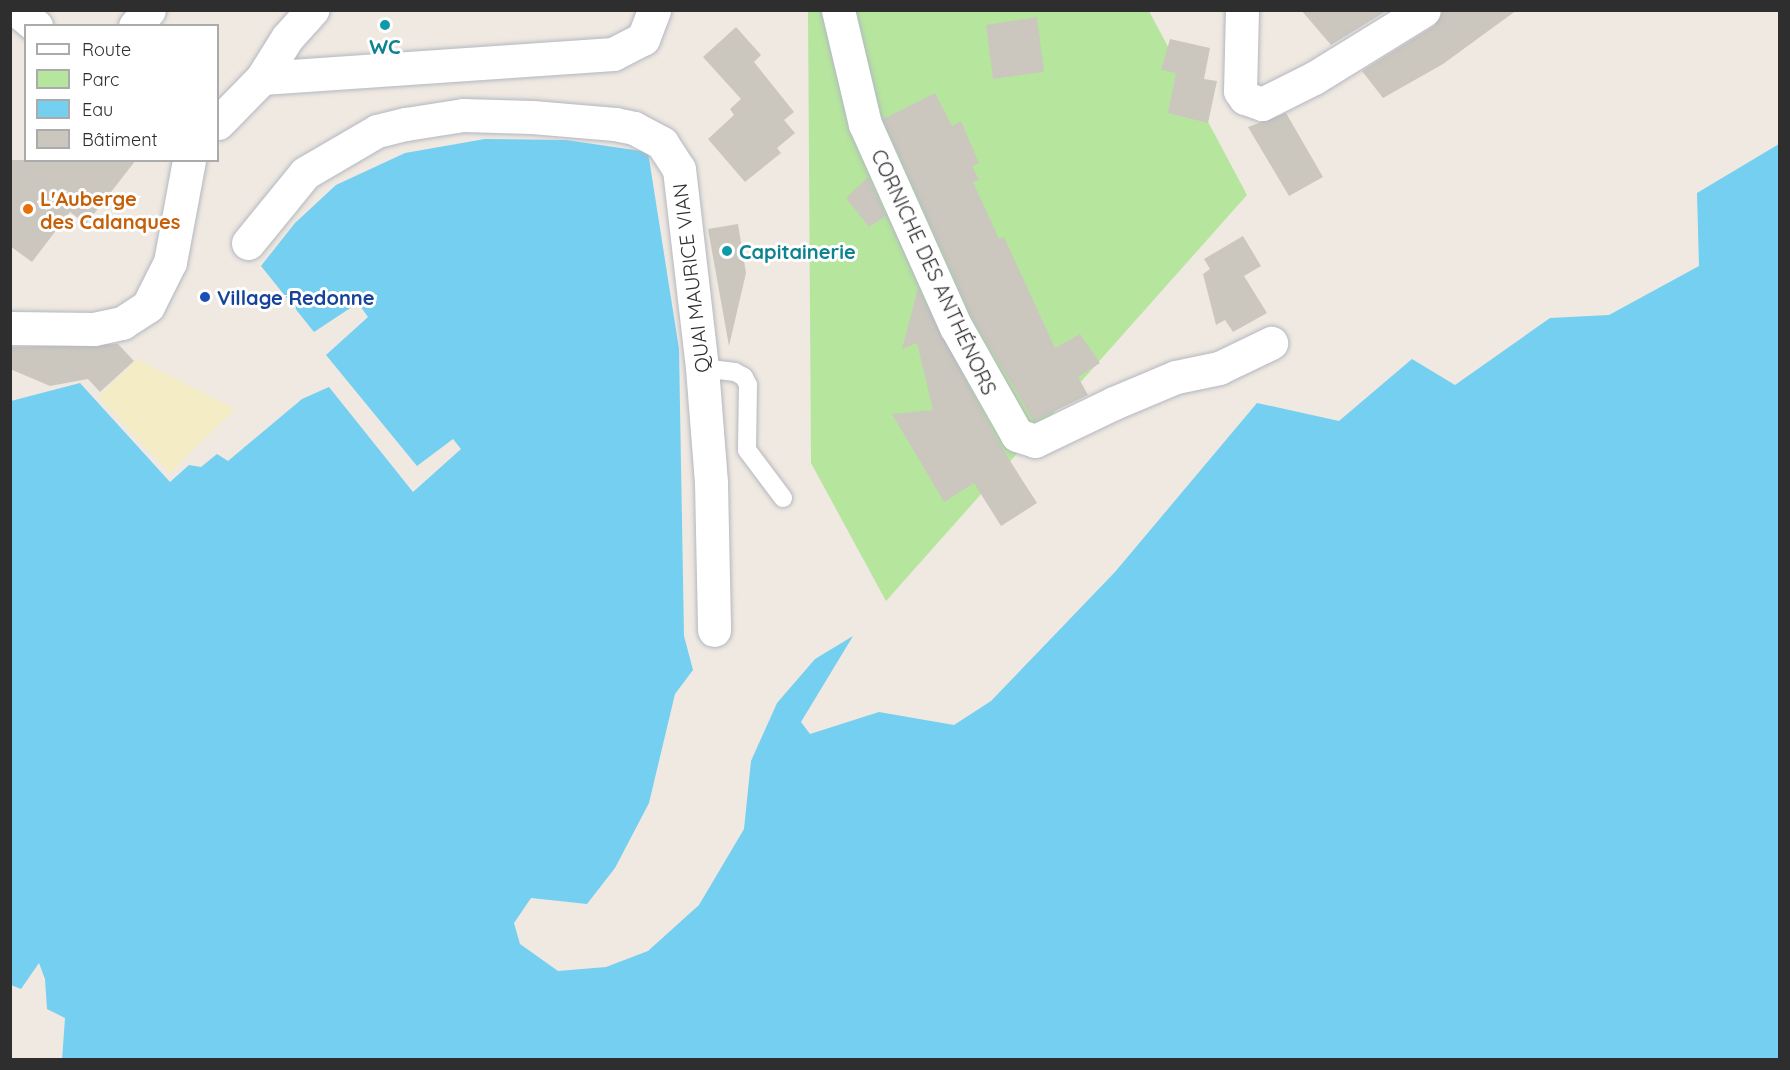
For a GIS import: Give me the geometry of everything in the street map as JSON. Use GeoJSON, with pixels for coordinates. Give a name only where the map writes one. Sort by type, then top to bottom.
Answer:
{"type":"FeatureCollection","features":[{"type":"Feature","properties":{"kind":"street"},"geometry":{"type":"LineString","coordinates":[[17,10],[34,24]]}},
{"type":"Feature","properties":{"kind":"street"},"geometry":{"type":"LineString","coordinates":[[137,24],[149,10]]}},
{"type":"Feature","properties":{"kind":"street"},"geometry":{"type":"LineString","coordinates":[[219,122],[262,78],[287,38],[312,10]]}},
{"type":"Feature","properties":{"kind":"street"},"geometry":{"type":"LineString","coordinates":[[262,78],[613,54],[643,39],[654,10]]}},
{"type":"Feature","properties":{"kind":"street","name":"CORNICHE DES ANTHÉNORS"},"geometry":{"type":"LineString","coordinates":[[838,10],[865,124],[956,327],[1017,435],[1035,441],[1176,377],[1219,368],[1271,343]]}},
{"type":"Feature","properties":{"kind":"street"},"geometry":{"type":"LineString","coordinates":[[1242,10],[1240,91],[1245,98],[1262,104],[1314,78],[1424,10]]}},
{"type":"Feature","properties":{"kind":"street","name":"QUAI MAURICE VIAN"},"geometry":{"type":"LineString","coordinates":[[248,243],[305,173],[377,131],[463,115],[492,114],[634,128],[662,143],[679,170],[702,368],[711,483],[714,630]]}},
{"type":"Feature","properties":{"kind":"street"},"geometry":{"type":"LineString","coordinates":[[10,328],[94,329],[122,322],[148,306],[170,262],[189,162]]}},
{"type":"Feature","properties":{"kind":"lane"},"geometry":{"type":"LineString","coordinates":[[702,368],[735,372],[744,377],[748,385],[747,450],[783,498]]}},
{"type":"Feature","properties":{"kind":"green space"},"geometry":{"type":"Polygon","coordinates":[[[808,11],[1149,11],[1247,195],[886,601],[811,463],[808,11]]]}},
{"type":"Feature","properties":{"kind":"sand"},"geometry":{"type":"Polygon","coordinates":[[[137,359],[235,409],[170,473],[98,397],[137,359]]]}},
{"type":"Feature","properties":{"kind":"water"},"geometry":{"type":"Polygon","coordinates":[[[485,139],[566,140],[648,152],[679,349],[684,636],[693,670],[675,694],[649,803],[615,868],[587,904],[531,898],[514,923],[520,944],[558,971],[606,967],[648,951],[699,905],[744,829],[751,761],[777,703],[815,659],[853,636],[801,722],[810,734],[879,712],[954,725],[991,701],[1115,572],[1257,403],[1339,421],[1412,359],[1455,385],[1550,318],[1609,315],[1699,266],[1697,193],[1779,144],[1779,1059],[62,1060],[65,1018],[47,1009],[45,979],[39,963],[21,989],[11,985],[11,401],[80,383],[170,482],[189,465],[201,467],[217,454],[228,461],[302,399],[329,387],[413,492],[461,449],[453,439],[417,466],[326,355],[368,317],[358,303],[314,332],[261,266],[295,223],[336,185],[405,153],[485,139]]]}},
{"type":"Feature","properties":{"kind":"building"},"geometry":{"type":"Polygon","coordinates":[[[1301,10],[1388,10],[1331,45],[1301,10]]]}},
{"type":"Feature","properties":{"kind":"building"},"geometry":{"type":"Polygon","coordinates":[[[1443,10],[1517,10],[1443,64],[1383,98],[1362,71],[1434,26],[1443,10]]]}},
{"type":"Feature","properties":{"kind":"building"},"geometry":{"type":"Polygon","coordinates":[[[1037,17],[1044,72],[993,79],[986,25],[1037,17]]]}},
{"type":"Feature","properties":{"kind":"building"},"geometry":{"type":"Polygon","coordinates":[[[736,27],[761,55],[754,62],[794,112],[784,120],[795,133],[777,148],[781,153],[745,182],[708,139],[734,115],[730,109],[741,99],[703,57],[736,27]]]}},
{"type":"Feature","properties":{"kind":"building"},"geometry":{"type":"Polygon","coordinates":[[[1170,39],[1210,48],[1204,79],[1217,81],[1208,123],[1168,113],[1176,73],[1161,70],[1170,39]]]}},
{"type":"Feature","properties":{"kind":"building"},"geometry":{"type":"Polygon","coordinates":[[[935,93],[952,126],[961,121],[979,163],[972,166],[979,180],[973,182],[999,239],[1004,237],[1055,348],[1080,334],[1100,363],[1078,377],[1088,395],[1034,421],[973,319],[883,119],[935,93]]]}},
{"type":"Feature","properties":{"kind":"building"},"geometry":{"type":"Polygon","coordinates":[[[1286,113],[1323,177],[1289,196],[1248,127],[1286,113]]]}},
{"type":"Feature","properties":{"kind":"building","name":"L'Auberge des Calanques"},"geometry":{"type":"Polygon","coordinates":[[[10,160],[134,162],[86,224],[70,212],[32,262],[10,246],[10,160]]]}},
{"type":"Feature","properties":{"kind":"building"},"geometry":{"type":"Polygon","coordinates":[[[868,177],[886,216],[869,227],[846,198],[868,177]]]}},
{"type":"Feature","properties":{"kind":"building","name":"Capitainerie"},"geometry":{"type":"Polygon","coordinates":[[[738,224],[746,273],[729,346],[708,229],[738,224]]]}},
{"type":"Feature","properties":{"kind":"building"},"geometry":{"type":"Polygon","coordinates":[[[1243,236],[1261,266],[1244,276],[1267,313],[1233,332],[1225,320],[1216,325],[1203,274],[1210,269],[1204,259],[1243,236]]]}},
{"type":"Feature","properties":{"kind":"building"},"geometry":{"type":"Polygon","coordinates":[[[918,288],[998,442],[1037,503],[1001,526],[974,483],[944,502],[892,414],[933,410],[917,343],[902,349],[918,288]]]}},
{"type":"Feature","properties":{"kind":"building"},"geometry":{"type":"Polygon","coordinates":[[[118,344],[134,361],[100,392],[88,379],[50,386],[10,369],[10,347],[118,344]]]}},
{"type":"Feature","properties":{"kind":"place","name":"WC"},"geometry":{"type":"Point","coordinates":[385,25]}},
{"type":"Feature","properties":{"kind":"place","name":"L'Auberge des Calanques"},"geometry":{"type":"Point","coordinates":[28,209]}},
{"type":"Feature","properties":{"kind":"place","name":"Capitainerie"},"geometry":{"type":"Point","coordinates":[727,251]}},
{"type":"Feature","properties":{"kind":"place","name":"Village Redonne"},"geometry":{"type":"Point","coordinates":[205,297]}}]}
